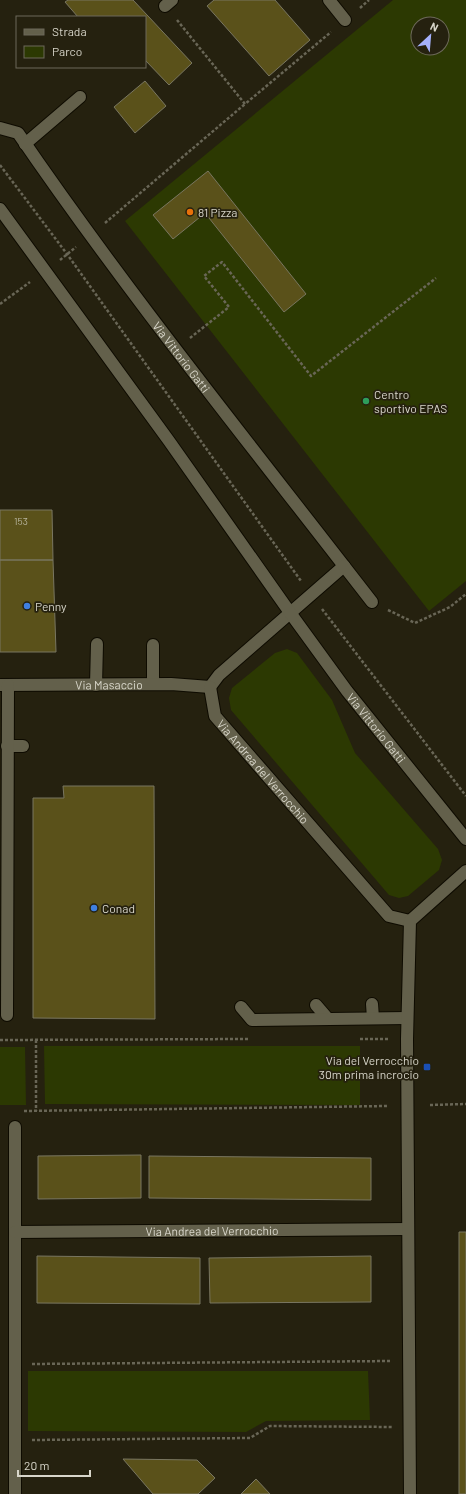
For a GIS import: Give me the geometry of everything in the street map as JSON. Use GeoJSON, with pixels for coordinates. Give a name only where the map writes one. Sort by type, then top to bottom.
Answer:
{"type":"FeatureCollection","features":[{"type":"Feature","properties":{"kind":"street"},"geometry":{"type":"LineString","coordinates":[[329,0],[346,20]]}},
{"type":"Feature","properties":{"kind":"street"},"geometry":{"type":"LineString","coordinates":[[25,144],[80,97]]}},
{"type":"Feature","properties":{"kind":"street","name":"Via Vittorio Gatti"},"geometry":{"type":"LineString","coordinates":[[0,128],[18,133],[90,235],[176,349],[372,602]]}},
{"type":"Feature","properties":{"kind":"street","name":"Via Vittorio Gatti"},"geometry":{"type":"LineString","coordinates":[[0,209],[347,691],[466,839]]}},
{"type":"Feature","properties":{"kind":"street"},"geometry":{"type":"LineString","coordinates":[[210,687],[220,675],[344,566]]}},
{"type":"Feature","properties":{"kind":"street"},"geometry":{"type":"LineString","coordinates":[[96,685],[97,644]]}},
{"type":"Feature","properties":{"kind":"street"},"geometry":{"type":"LineString","coordinates":[[153,645],[153,684]]}},
{"type":"Feature","properties":{"kind":"street","name":"Via Masaccio"},"geometry":{"type":"LineString","coordinates":[[7,1015],[7,746],[4,685],[171,684],[210,687]]}},
{"type":"Feature","properties":{"kind":"street","name":"Via Andrea del Verrocchio"},"geometry":{"type":"LineString","coordinates":[[210,687],[215,716],[389,916],[410,921]]}},
{"type":"Feature","properties":{"kind":"street"},"geometry":{"type":"LineString","coordinates":[[7,746],[23,746]]}},
{"type":"Feature","properties":{"kind":"street"},"geometry":{"type":"LineString","coordinates":[[410,1494],[407,1018],[410,921],[466,871]]}},
{"type":"Feature","properties":{"kind":"street"},"geometry":{"type":"LineString","coordinates":[[372,1004],[373,1018]]}},
{"type":"Feature","properties":{"kind":"street"},"geometry":{"type":"LineString","coordinates":[[316,1005],[328,1019]]}},
{"type":"Feature","properties":{"kind":"street"},"geometry":{"type":"LineString","coordinates":[[241,1007],[252,1020],[407,1018]]}},
{"type":"Feature","properties":{"kind":"street"},"geometry":{"type":"LineString","coordinates":[[15,1127],[15,1494]]}},
{"type":"Feature","properties":{"kind":"street","name":"Via Andrea del Verrocchio"},"geometry":{"type":"LineString","coordinates":[[15,1232],[408,1229]]}},
{"type":"Feature","properties":{"kind":"path"},"geometry":{"type":"LineString","coordinates":[[67,254],[369,0]]}},
{"type":"Feature","properties":{"kind":"path"},"geometry":{"type":"LineString","coordinates":[[168,3],[246,104]]}},
{"type":"Feature","properties":{"kind":"path"},"geometry":{"type":"LineString","coordinates":[[0,165],[67,254],[312,595],[466,796]]}},
{"type":"Feature","properties":{"kind":"path"},"geometry":{"type":"LineString","coordinates":[[176,349],[229,308],[204,276],[222,262],[311,376],[436,278]]}},
{"type":"Feature","properties":{"kind":"path"},"geometry":{"type":"LineString","coordinates":[[372,602],[415,623],[450,607],[466,594]]}},
{"type":"Feature","properties":{"kind":"path"},"geometry":{"type":"LineString","coordinates":[[0,1040],[257,1039]]}},
{"type":"Feature","properties":{"kind":"path"},"geometry":{"type":"LineString","coordinates":[[360,1039],[407,1039]]}},
{"type":"Feature","properties":{"kind":"path"},"geometry":{"type":"LineString","coordinates":[[36,1040],[36,1112]]}},
{"type":"Feature","properties":{"kind":"path"},"geometry":{"type":"LineString","coordinates":[[430,1105],[466,1104]]}},
{"type":"Feature","properties":{"kind":"path"},"geometry":{"type":"LineString","coordinates":[[22,1112],[388,1106]]}},
{"type":"Feature","properties":{"kind":"path"},"geometry":{"type":"LineString","coordinates":[[16,1365],[408,1361]]}},
{"type":"Feature","properties":{"kind":"path"},"geometry":{"type":"LineString","coordinates":[[15,1440],[250,1438],[270,1426],[409,1427]]}},
{"type":"Feature","properties":{"kind":"green space","name":"Centro sportivo EPAS"},"geometry":{"type":"Polygon","coordinates":[[[393,0],[466,0],[466,581],[429,611],[125,221],[393,0]]]}},
{"type":"Feature","properties":{"kind":"green space"},"geometry":{"type":"Polygon","coordinates":[[[287,649],[297,653],[332,700],[355,753],[438,849],[442,860],[439,870],[408,896],[399,898],[389,895],[231,710],[229,698],[232,688],[275,653],[287,649]]]}},
{"type":"Feature","properties":{"kind":"green space"},"geometry":{"type":"Polygon","coordinates":[[[44,1046],[360,1046],[360,1105],[45,1104],[44,1046]]]}},
{"type":"Feature","properties":{"kind":"green space"},"geometry":{"type":"Polygon","coordinates":[[[0,1047],[25,1047],[26,1105],[0,1105],[0,1047]]]}},
{"type":"Feature","properties":{"kind":"green space"},"geometry":{"type":"Polygon","coordinates":[[[28,1371],[368,1371],[370,1420],[266,1421],[246,1432],[28,1431],[28,1371]]]}},
{"type":"Feature","properties":{"kind":"building"},"geometry":{"type":"Polygon","coordinates":[[[68,0],[133,0],[192,63],[169,85],[146,61],[146,16],[77,16],[65,2],[68,0]]]}},
{"type":"Feature","properties":{"kind":"building"},"geometry":{"type":"Polygon","coordinates":[[[214,0],[275,0],[310,40],[269,76],[207,6],[214,0]]]}},
{"type":"Feature","properties":{"kind":"building"},"geometry":{"type":"Polygon","coordinates":[[[145,81],[166,106],[135,133],[114,107],[145,81]]]}},
{"type":"Feature","properties":{"kind":"building"},"geometry":{"type":"Polygon","coordinates":[[[208,171],[306,294],[284,312],[205,213],[173,239],[153,215],[208,171]]]}},
{"type":"Feature","properties":{"kind":"building"},"geometry":{"type":"Polygon","coordinates":[[[0,510],[52,510],[53,560],[0,560],[0,510]]]}},
{"type":"Feature","properties":{"kind":"building","name":"Penny"},"geometry":{"type":"Polygon","coordinates":[[[0,560],[53,560],[56,652],[0,652],[0,560]]]}},
{"type":"Feature","properties":{"kind":"building","name":"Conad"},"geometry":{"type":"Polygon","coordinates":[[[63,786],[154,786],[155,1019],[33,1018],[33,798],[64,798],[63,786]]]}},
{"type":"Feature","properties":{"kind":"building"},"geometry":{"type":"Polygon","coordinates":[[[141,1155],[141,1198],[38,1199],[38,1156],[141,1155]]]}},
{"type":"Feature","properties":{"kind":"building"},"geometry":{"type":"Polygon","coordinates":[[[149,1156],[371,1158],[371,1200],[149,1198],[149,1156]]]}},
{"type":"Feature","properties":{"kind":"building"},"geometry":{"type":"Polygon","coordinates":[[[459,1232],[466,1232],[466,1494],[459,1494],[459,1232]]]}},
{"type":"Feature","properties":{"kind":"building"},"geometry":{"type":"Polygon","coordinates":[[[37,1256],[200,1258],[200,1304],[37,1303],[37,1256]]]}},
{"type":"Feature","properties":{"kind":"building"},"geometry":{"type":"Polygon","coordinates":[[[371,1256],[371,1302],[210,1303],[209,1258],[371,1256]]]}},
{"type":"Feature","properties":{"kind":"building"},"geometry":{"type":"Polygon","coordinates":[[[123,1459],[197,1460],[215,1478],[198,1494],[153,1494],[123,1459]]]}},
{"type":"Feature","properties":{"kind":"building"},"geometry":{"type":"Polygon","coordinates":[[[256,1479],[270,1494],[241,1494],[256,1479]]]}},
{"type":"Feature","properties":{"kind":"place","name":"81 Pizza"},"geometry":{"type":"Point","coordinates":[190,212]}},
{"type":"Feature","properties":{"kind":"place","name":"Centro sportivo EPAS"},"geometry":{"type":"Point","coordinates":[366,401]}},
{"type":"Feature","properties":{"kind":"place","name":"Penny"},"geometry":{"type":"Point","coordinates":[27,606]}},
{"type":"Feature","properties":{"kind":"place","name":"Conad"},"geometry":{"type":"Point","coordinates":[94,908]}},
{"type":"Feature","properties":{"kind":"place","name":"Via del Verrocchio 30m prima incrocio"},"geometry":{"type":"Point","coordinates":[427,1067]}}]}
